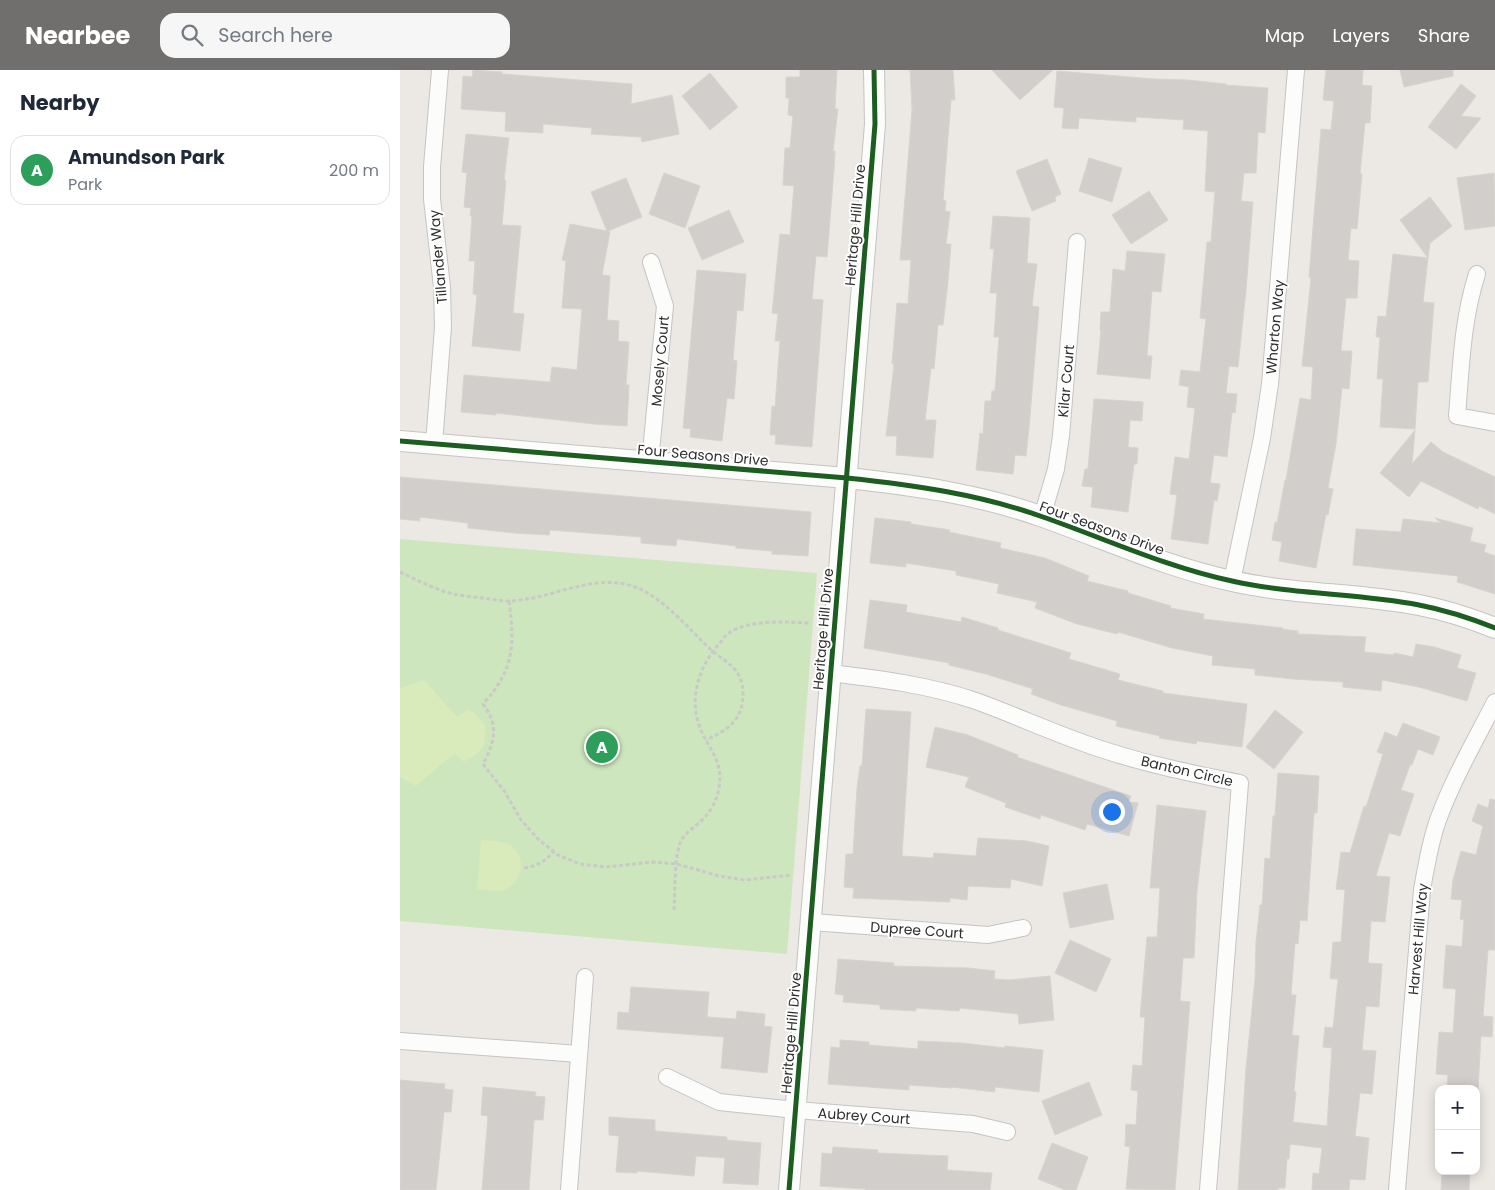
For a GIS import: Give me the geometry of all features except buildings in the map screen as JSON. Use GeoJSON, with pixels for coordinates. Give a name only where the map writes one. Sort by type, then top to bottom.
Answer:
{"type":"FeatureCollection","features":[{"type":"Feature","properties":{"kind":"street","name":"Tillander Way"},"geometry":{"type":"LineString","coordinates":[[434,444],[443,326],[442,287],[432,199],[432,167],[440,70]]}},
{"type":"Feature","properties":{"kind":"street","name":"Heritage Hill Drive"},"geometry":{"type":"LineString","coordinates":[[789,1190],[875,124],[874,70]]}},
{"type":"Feature","properties":{"kind":"street","name":"Wharton Way"},"geometry":{"type":"LineString","coordinates":[[1232,581],[1262,438],[1270,384],[1296,70]]}},
{"type":"Feature","properties":{"kind":"street","name":"Kilar Court"},"geometry":{"type":"LineString","coordinates":[[1042,517],[1056,469],[1062,436],[1077,242]]}},
{"type":"Feature","properties":{"kind":"street","name":"Mosely Court"},"geometry":{"type":"LineString","coordinates":[[650,462],[665,306],[651,262]]}},
{"type":"Feature","properties":{"kind":"street"},"geometry":{"type":"LineString","coordinates":[[1477,274],[1469,300],[1464,328],[1457,416],[1495,423]]}},
{"type":"Feature","properties":{"kind":"street","name":"Four Seasons Drive"},"geometry":{"type":"LineString","coordinates":[[400,441],[847,478],[905,484],[955,492],[1042,517],[1140,555],[1180,568],[1232,581],[1292,592],[1419,605],[1465,617],[1495,628]]}},
{"type":"Feature","properties":{"kind":"street","name":"Banton Circle"},"geometry":{"type":"LineString","coordinates":[[831,673],[885,679],[930,688],[975,701],[1107,752],[1169,769],[1240,783],[1208,1190]]}},
{"type":"Feature","properties":{"kind":"street","name":"Harvest Hill Way"},"geometry":{"type":"LineString","coordinates":[[1397,1190],[1422,890],[1429,852],[1438,821],[1452,785],[1495,702]]}},
{"type":"Feature","properties":{"kind":"street","name":"Dupree Court"},"geometry":{"type":"LineString","coordinates":[[811,922],[988,935],[1023,928]]}},
{"type":"Feature","properties":{"kind":"street"},"geometry":{"type":"LineString","coordinates":[[569,1190],[585,977]]}},
{"type":"Feature","properties":{"kind":"street"},"geometry":{"type":"LineString","coordinates":[[400,1041],[579,1054]]}},
{"type":"Feature","properties":{"kind":"street","name":"Aubrey Court"},"geometry":{"type":"LineString","coordinates":[[667,1077],[719,1102],[973,1124],[1007,1132]]}},
{"type":"Feature","properties":{"kind":"path"},"geometry":{"type":"LineString","coordinates":[[400,572],[453,594],[509,601],[607,582],[632,586],[656,598],[712,651],[737,670],[742,683],[743,696],[740,713],[732,725],[720,734],[706,740]]}},
{"type":"Feature","properties":{"kind":"path"},"geometry":{"type":"LineString","coordinates":[[509,601],[512,639],[509,665],[498,688],[483,704],[488,712],[494,731],[491,750],[483,764],[505,792],[521,820],[538,839],[558,855],[580,864],[605,867],[653,862],[677,864],[720,876],[745,880],[792,875]]}},
{"type":"Feature","properties":{"kind":"path"},"geometry":{"type":"LineString","coordinates":[[674,910],[680,841],[688,831],[704,818],[716,801],[720,786],[719,769],[714,753],[698,724],[695,697],[700,674],[712,651],[729,633],[748,626],[775,622],[811,623]]}},
{"type":"Feature","properties":{"kind":"path"},"geometry":{"type":"LineString","coordinates":[[524,868],[546,861],[554,851]]}},
{"type":"Feature","properties":{"kind":"green space"},"geometry":{"type":"Polygon","coordinates":[[[400,539],[817,573],[787,954],[400,921],[400,539]]]}},
{"type":"Feature","properties":{"kind":"green space"},"geometry":{"type":"Polygon","coordinates":[[[424,680],[457,717],[467,710],[474,712],[485,725],[485,739],[482,748],[476,754],[464,762],[455,753],[416,786],[400,777],[400,689],[424,680]]]}},
{"type":"Feature","properties":{"kind":"green space"},"geometry":{"type":"Polygon","coordinates":[[[481,840],[508,844],[520,857],[521,870],[519,876],[510,887],[494,891],[477,889],[481,840]]]}},
{"type":"Feature","properties":{"kind":"cycle path"},"geometry":{"type":"LineString","coordinates":[[789,1190],[875,124],[874,70]]}},
{"type":"Feature","properties":{"kind":"cycle path"},"geometry":{"type":"LineString","coordinates":[[400,441],[847,478],[970,496],[1019,509],[1160,560],[1208,575],[1255,586],[1372,598],[1419,605],[1438,609],[1495,628]]}},
{"type":"Feature","properties":{"kind":"place","name":"Amundson Park"},"geometry":{"type":"Point","coordinates":[602,747]}}]}
